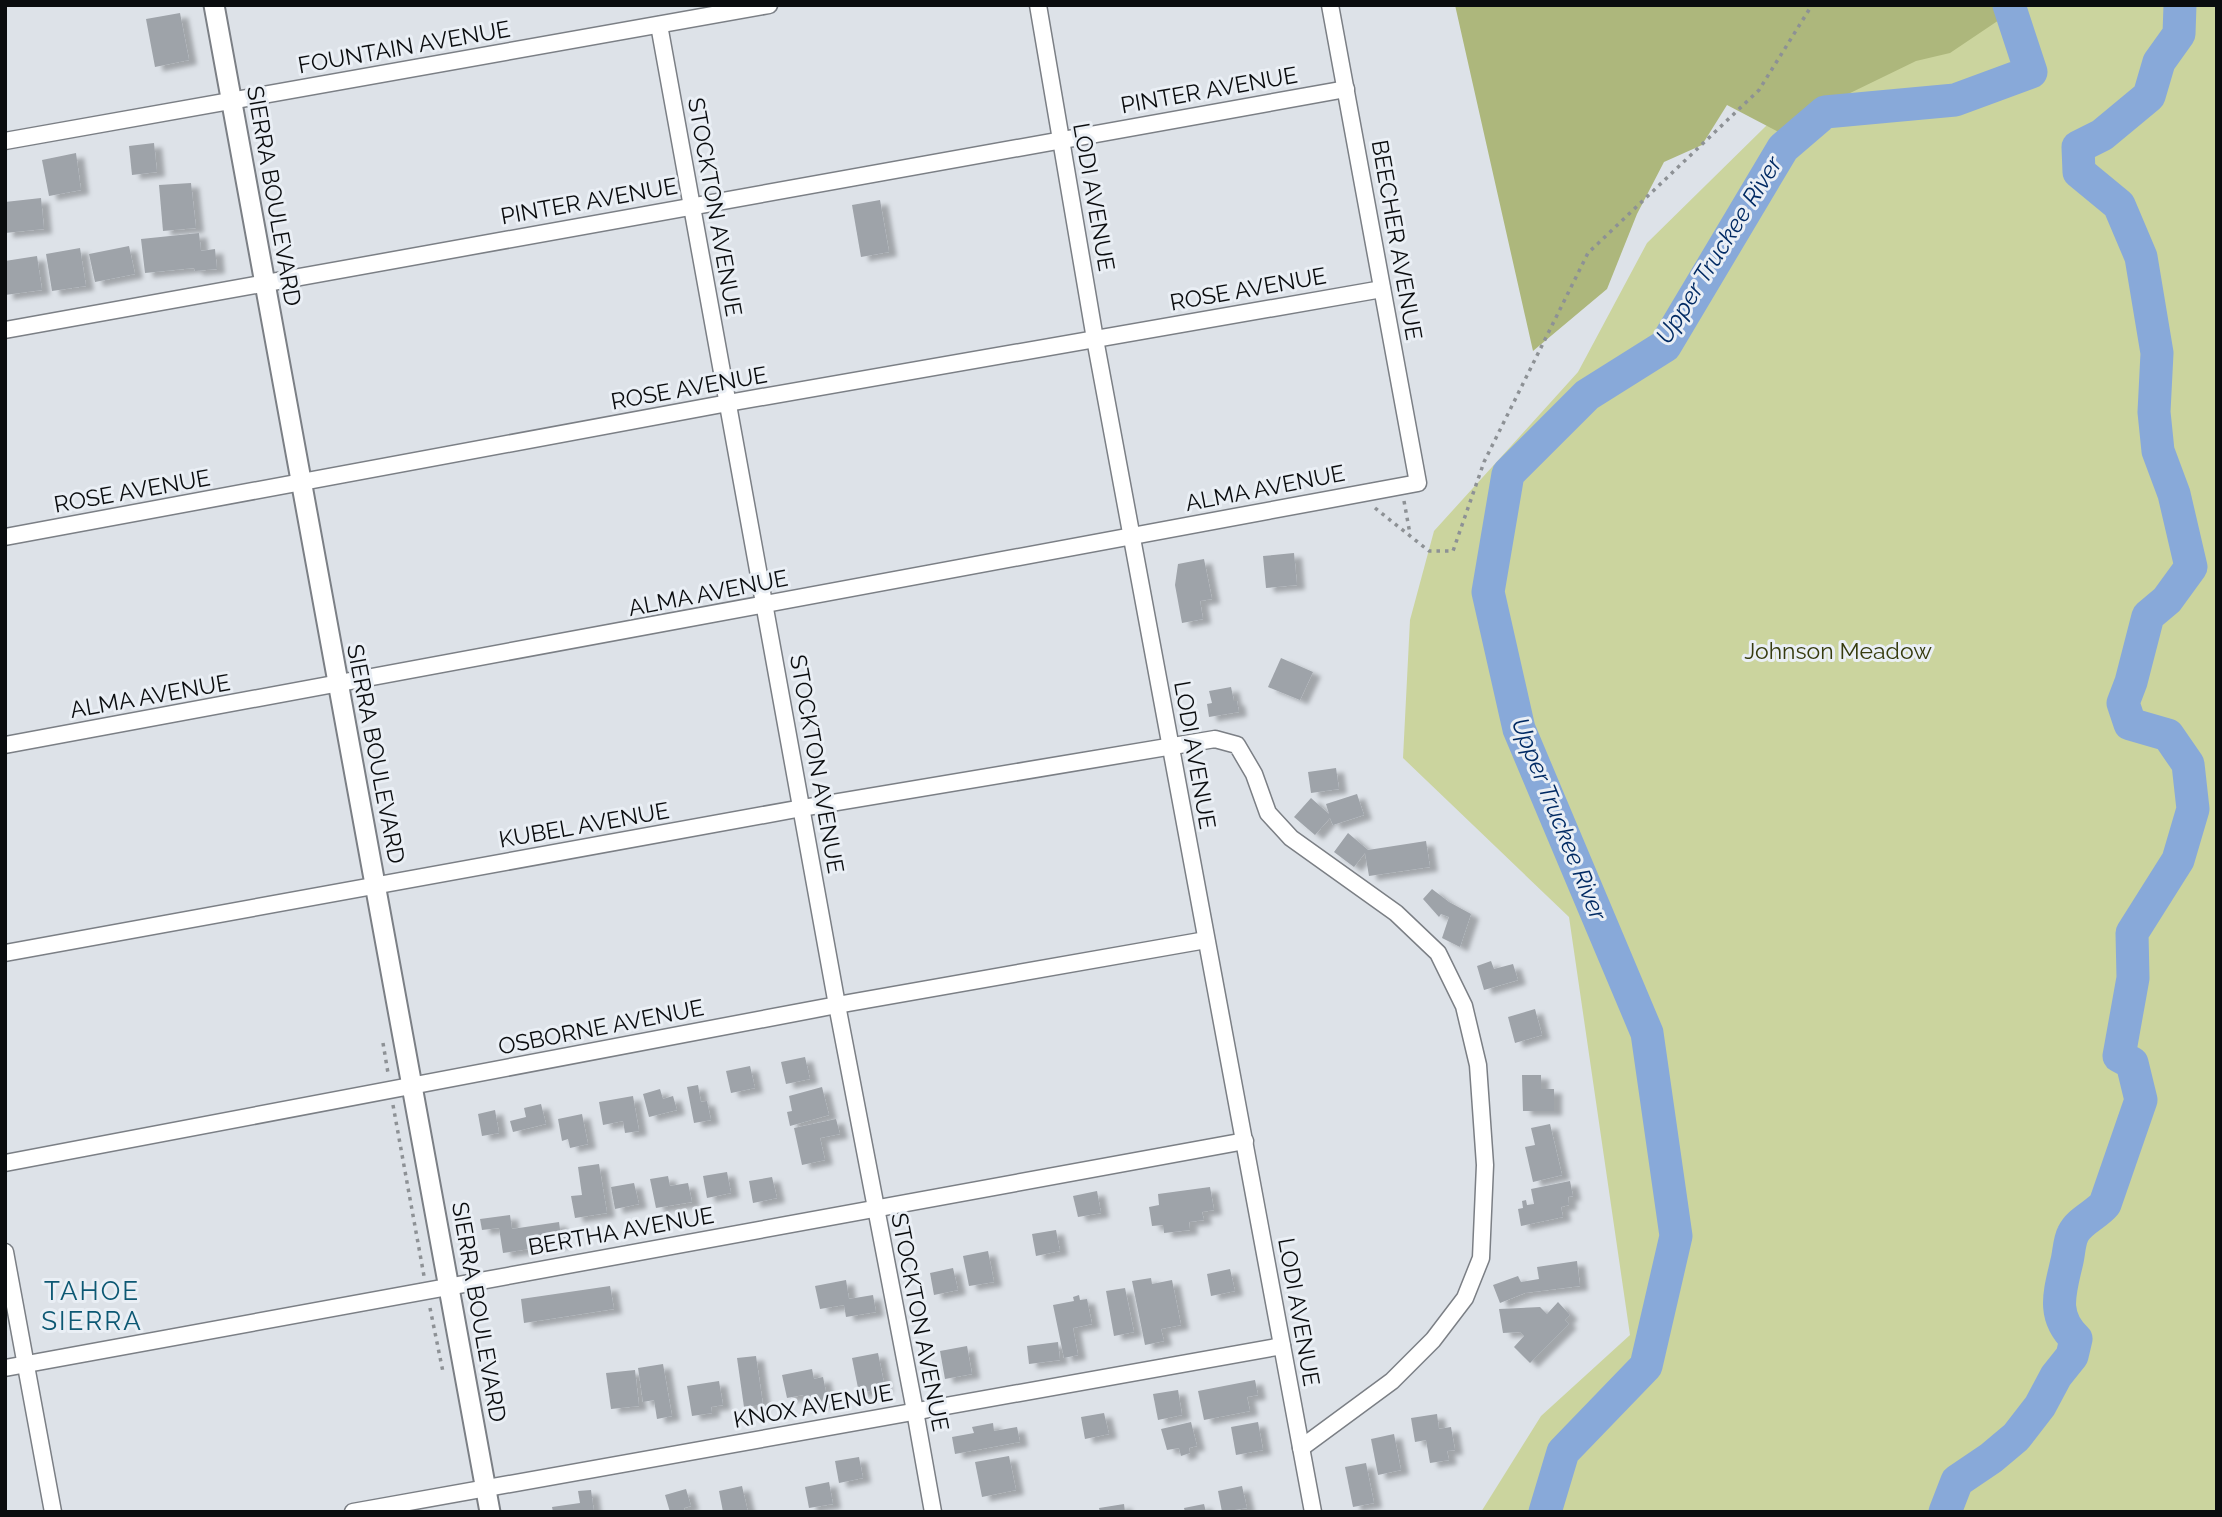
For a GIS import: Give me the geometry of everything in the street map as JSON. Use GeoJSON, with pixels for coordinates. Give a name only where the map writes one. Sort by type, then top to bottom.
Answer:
{"type":"FeatureCollection","features":[{"type":"Feature","properties":{"kind":"street","name":"SIERRA BOULEVARD"},"geometry":{"type":"LineString","coordinates":[[214,5],[490,1512]]}},
{"type":"Feature","properties":{"kind":"street","name":"FOUNTAIN AVENUE"},"geometry":{"type":"LineString","coordinates":[[5,141],[769,5]]}},
{"type":"Feature","properties":{"kind":"street","name":"LODI AVENUE"},"geometry":{"type":"LineString","coordinates":[[1038,5],[1095,339],[1313,1512]]}},
{"type":"Feature","properties":{"kind":"street","name":"BEECHER AVENUE"},"geometry":{"type":"LineString","coordinates":[[1331,5],[1382,289],[1410,485]]}},
{"type":"Feature","properties":{"kind":"street","name":"STOCKTON AVENUE"},"geometry":{"type":"LineString","coordinates":[[659,25],[837,1006],[933,1512]]}},
{"type":"Feature","properties":{"kind":"street","name":"PINTER AVENUE"},"geometry":{"type":"LineString","coordinates":[[5,330],[1346,89]]}},
{"type":"Feature","properties":{"kind":"street","name":"ROSE AVENUE"},"geometry":{"type":"LineString","coordinates":[[5,537],[728,403],[1382,289]]}},
{"type":"Feature","properties":{"kind":"street","name":"ALMA AVENUE"},"geometry":{"type":"LineString","coordinates":[[5,746],[1410,485]]}},
{"type":"Feature","properties":{"kind":"street","name":"KUBEL AVENUE"},"geometry":{"type":"LineString","coordinates":[[5,953],[802,808],[1215,738],[1237,745],[1254,774],[1268,814],[1291,838],[1396,913],[1438,954],[1464,1006],[1478,1065],[1485,1165],[1481,1258],[1465,1298],[1433,1340],[1391,1381],[1301,1448]]}},
{"type":"Feature","properties":{"kind":"street","name":"OSBORNE AVENUE"},"geometry":{"type":"LineString","coordinates":[[5,1163],[837,1006],[1206,940]]}},
{"type":"Feature","properties":{"kind":"street","name":"BERTHA AVENUE"},"geometry":{"type":"LineString","coordinates":[[5,1368],[1245,1141]]}},
{"type":"Feature","properties":{"kind":"street"},"geometry":{"type":"LineString","coordinates":[[5,1252],[53,1512]]}},
{"type":"Feature","properties":{"kind":"street","name":"KNOX AVENUE"},"geometry":{"type":"LineString","coordinates":[[353,1512],[1282,1346]]}},
{"type":"Feature","properties":{"kind":"path"},"geometry":{"type":"LineString","coordinates":[[1355,494],[1429,551],[1454,551],[1484,462],[1588,253],[1759,90],[1812,5]]}},
{"type":"Feature","properties":{"kind":"path"},"geometry":{"type":"LineString","coordinates":[[1410,485],[1410,534]]}},
{"type":"Feature","properties":{"kind":"green space"},"geometry":{"type":"Polygon","coordinates":[[[1455,5],[2005,5],[2002,18],[1950,53],[1916,61],[1844,96],[1792,139],[1727,105],[1702,145],[1664,162],[1637,214],[1607,289],[1533,351],[1455,5]]]}},
{"type":"Feature","properties":{"kind":"green space","name":"Johnson Meadow"},"geometry":{"type":"Polygon","coordinates":[[[1889,5],[2217,5],[2217,1512],[1481,1512],[1541,1416],[1630,1335],[1569,917],[1403,758],[1410,620],[1434,531],[1578,372],[1647,243],[1889,5]]]}},
{"type":"Feature","properties":{"kind":"building"},"geometry":{"type":"Polygon","coordinates":[[[180,13],[189,60],[155,67],[146,19],[180,13]]]}},
{"type":"Feature","properties":{"kind":"building"},"geometry":{"type":"Polygon","coordinates":[[[154,143],[157,172],[132,175],[129,146],[154,143]]]}},
{"type":"Feature","properties":{"kind":"building"},"geometry":{"type":"Polygon","coordinates":[[[76,153],[81,190],[49,196],[42,160],[76,153]]]}},
{"type":"Feature","properties":{"kind":"building"},"geometry":{"type":"Polygon","coordinates":[[[191,183],[196,228],[163,231],[159,185],[191,183]]]}},
{"type":"Feature","properties":{"kind":"building"},"geometry":{"type":"Polygon","coordinates":[[[41,198],[44,229],[5,233],[5,202],[41,198]]]}},
{"type":"Feature","properties":{"kind":"building"},"geometry":{"type":"Polygon","coordinates":[[[880,200],[889,252],[861,257],[852,205],[880,200]]]}},
{"type":"Feature","properties":{"kind":"building"},"geometry":{"type":"Polygon","coordinates":[[[199,233],[201,251],[215,249],[217,269],[195,271],[194,268],[145,273],[141,239],[199,233]]]}},
{"type":"Feature","properties":{"kind":"building"},"geometry":{"type":"Polygon","coordinates":[[[129,246],[135,274],[95,282],[89,254],[129,246]]]}},
{"type":"Feature","properties":{"kind":"building"},"geometry":{"type":"Polygon","coordinates":[[[80,248],[86,286],[52,291],[46,254],[80,248]]]}},
{"type":"Feature","properties":{"kind":"building"},"geometry":{"type":"Polygon","coordinates":[[[37,256],[42,290],[5,295],[5,261],[37,256]]]}},
{"type":"Feature","properties":{"kind":"building"},"geometry":{"type":"Polygon","coordinates":[[[1294,553],[1297,585],[1266,588],[1263,556],[1294,553]]]}},
{"type":"Feature","properties":{"kind":"building"},"geometry":{"type":"Polygon","coordinates":[[[1204,559],[1212,599],[1200,601],[1203,619],[1182,623],[1175,585],[1178,564],[1204,559]]]}},
{"type":"Feature","properties":{"kind":"building"},"geometry":{"type":"Polygon","coordinates":[[[1281,658],[1313,672],[1300,700],[1268,687],[1281,658]]]}},
{"type":"Feature","properties":{"kind":"building"},"geometry":{"type":"Polygon","coordinates":[[[1231,687],[1239,712],[1209,717],[1207,704],[1212,703],[1209,691],[1231,687]]]}},
{"type":"Feature","properties":{"kind":"building"},"geometry":{"type":"Polygon","coordinates":[[[1336,768],[1339,789],[1311,793],[1308,772],[1336,768]]]}},
{"type":"Feature","properties":{"kind":"building"},"geometry":{"type":"Polygon","coordinates":[[[1357,794],[1364,815],[1333,825],[1330,818],[1315,835],[1294,817],[1311,798],[1329,814],[1326,804],[1357,794]]]}},
{"type":"Feature","properties":{"kind":"building"},"geometry":{"type":"Polygon","coordinates":[[[1348,833],[1368,850],[1426,841],[1430,867],[1369,876],[1365,853],[1354,867],[1334,852],[1348,833]]]}},
{"type":"Feature","properties":{"kind":"building"},"geometry":{"type":"Polygon","coordinates":[[[1432,889],[1471,914],[1460,947],[1442,938],[1449,917],[1441,914],[1439,917],[1423,899],[1432,889]]]}},
{"type":"Feature","properties":{"kind":"building"},"geometry":{"type":"Polygon","coordinates":[[[1491,961],[1494,969],[1513,964],[1518,980],[1484,990],[1477,966],[1491,961]]]}},
{"type":"Feature","properties":{"kind":"building"},"geometry":{"type":"Polygon","coordinates":[[[1535,1009],[1542,1035],[1515,1043],[1508,1017],[1535,1009]]]}},
{"type":"Feature","properties":{"kind":"building"},"geometry":{"type":"Polygon","coordinates":[[[805,1057],[810,1079],[786,1084],[781,1062],[805,1057]]]}},
{"type":"Feature","properties":{"kind":"building"},"geometry":{"type":"Polygon","coordinates":[[[750,1066],[755,1088],[731,1093],[726,1071],[750,1066]]]}},
{"type":"Feature","properties":{"kind":"building"},"geometry":{"type":"Polygon","coordinates":[[[1522,1075],[1541,1075],[1541,1089],[1554,1089],[1554,1111],[1523,1111],[1522,1075]]]}},
{"type":"Feature","properties":{"kind":"building"},"geometry":{"type":"Polygon","coordinates":[[[698,1085],[701,1102],[707,1101],[711,1120],[694,1123],[687,1087],[698,1085]]]}},
{"type":"Feature","properties":{"kind":"building"},"geometry":{"type":"Polygon","coordinates":[[[822,1087],[829,1115],[790,1126],[787,1112],[792,1111],[789,1096],[822,1087]]]}},
{"type":"Feature","properties":{"kind":"building"},"geometry":{"type":"Polygon","coordinates":[[[660,1089],[663,1099],[673,1096],[677,1110],[649,1117],[643,1094],[660,1089]]]}},
{"type":"Feature","properties":{"kind":"building"},"geometry":{"type":"Polygon","coordinates":[[[633,1096],[639,1131],[625,1133],[623,1121],[603,1125],[599,1102],[633,1096]]]}},
{"type":"Feature","properties":{"kind":"building"},"geometry":{"type":"Polygon","coordinates":[[[541,1104],[546,1124],[513,1132],[510,1121],[526,1117],[524,1108],[541,1104]]]}},
{"type":"Feature","properties":{"kind":"building"},"geometry":{"type":"Polygon","coordinates":[[[495,1110],[499,1133],[482,1136],[478,1114],[495,1110]]]}},
{"type":"Feature","properties":{"kind":"building"},"geometry":{"type":"Polygon","coordinates":[[[582,1114],[588,1144],[570,1148],[568,1139],[562,1141],[558,1119],[582,1114]]]}},
{"type":"Feature","properties":{"kind":"building"},"geometry":{"type":"Polygon","coordinates":[[[836,1119],[840,1134],[820,1138],[825,1160],[802,1165],[794,1128],[836,1119]]]}},
{"type":"Feature","properties":{"kind":"building"},"geometry":{"type":"Polygon","coordinates":[[[1550,1124],[1562,1175],[1533,1182],[1525,1147],[1535,1145],[1531,1128],[1550,1124]]]}},
{"type":"Feature","properties":{"kind":"building"},"geometry":{"type":"Polygon","coordinates":[[[599,1164],[607,1213],[575,1218],[571,1196],[582,1195],[578,1167],[599,1164]]]}},
{"type":"Feature","properties":{"kind":"building"},"geometry":{"type":"Polygon","coordinates":[[[727,1172],[731,1193],[707,1198],[703,1176],[727,1172]]]}},
{"type":"Feature","properties":{"kind":"building"},"geometry":{"type":"Polygon","coordinates":[[[668,1176],[670,1186],[688,1183],[692,1202],[656,1208],[650,1179],[668,1176]]]}},
{"type":"Feature","properties":{"kind":"building"},"geometry":{"type":"Polygon","coordinates":[[[772,1177],[777,1198],[753,1203],[749,1181],[772,1177]]]}},
{"type":"Feature","properties":{"kind":"building"},"geometry":{"type":"Polygon","coordinates":[[[1570,1181],[1573,1196],[1568,1197],[1569,1205],[1561,1207],[1563,1217],[1521,1226],[1518,1209],[1523,1208],[1522,1201],[1526,1200],[1527,1205],[1534,1204],[1531,1189],[1570,1181]]]}},
{"type":"Feature","properties":{"kind":"building"},"geometry":{"type":"Polygon","coordinates":[[[634,1183],[639,1204],[615,1209],[611,1187],[634,1183]]]}},
{"type":"Feature","properties":{"kind":"building"},"geometry":{"type":"Polygon","coordinates":[[[1210,1187],[1214,1210],[1202,1212],[1204,1220],[1189,1222],[1190,1230],[1164,1233],[1163,1225],[1152,1226],[1149,1207],[1159,1205],[1158,1194],[1210,1187]]]}},
{"type":"Feature","properties":{"kind":"building"},"geometry":{"type":"Polygon","coordinates":[[[1097,1191],[1101,1213],[1078,1217],[1073,1196],[1097,1191]]]}},
{"type":"Feature","properties":{"kind":"building"},"geometry":{"type":"Polygon","coordinates":[[[510,1215],[512,1229],[559,1222],[562,1244],[503,1253],[499,1228],[482,1230],[480,1219],[510,1215]]]}},
{"type":"Feature","properties":{"kind":"building"},"geometry":{"type":"Polygon","coordinates":[[[1056,1230],[1060,1251],[1036,1256],[1032,1234],[1056,1230]]]}},
{"type":"Feature","properties":{"kind":"building"},"geometry":{"type":"Polygon","coordinates":[[[988,1251],[994,1282],[969,1286],[963,1256],[988,1251]]]}},
{"type":"Feature","properties":{"kind":"building"},"geometry":{"type":"Polygon","coordinates":[[[1577,1261],[1580,1286],[1525,1293],[1500,1303],[1493,1285],[1518,1276],[1521,1282],[1539,1279],[1537,1267],[1577,1261]]]}},
{"type":"Feature","properties":{"kind":"building"},"geometry":{"type":"Polygon","coordinates":[[[953,1268],[958,1290],[934,1295],[930,1273],[953,1268]]]}},
{"type":"Feature","properties":{"kind":"building"},"geometry":{"type":"Polygon","coordinates":[[[1230,1269],[1235,1291],[1211,1296],[1207,1274],[1230,1269]]]}},
{"type":"Feature","properties":{"kind":"building"},"geometry":{"type":"Polygon","coordinates":[[[1151,1278],[1152,1284],[1172,1280],[1181,1325],[1161,1329],[1164,1341],[1145,1345],[1132,1281],[1151,1278]]]}},
{"type":"Feature","properties":{"kind":"building"},"geometry":{"type":"Polygon","coordinates":[[[846,1280],[849,1299],[873,1295],[876,1312],[846,1317],[844,1305],[820,1309],[815,1286],[846,1280]]]}},
{"type":"Feature","properties":{"kind":"building"},"geometry":{"type":"Polygon","coordinates":[[[610,1286],[614,1309],[524,1323],[521,1299],[610,1286]]]}},
{"type":"Feature","properties":{"kind":"building"},"geometry":{"type":"Polygon","coordinates":[[[1125,1288],[1134,1332],[1114,1336],[1106,1291],[1125,1288]]]}},
{"type":"Feature","properties":{"kind":"building"},"geometry":{"type":"Polygon","coordinates":[[[1079,1295],[1080,1300],[1087,1299],[1092,1324],[1073,1328],[1078,1355],[1064,1358],[1053,1305],[1074,1301],[1073,1297],[1079,1295]]]}},
{"type":"Feature","properties":{"kind":"building"},"geometry":{"type":"Polygon","coordinates":[[[1558,1302],[1570,1315],[1565,1320],[1569,1324],[1530,1363],[1514,1347],[1524,1336],[1520,1332],[1503,1333],[1499,1309],[1540,1307],[1547,1314],[1558,1302]]]}},
{"type":"Feature","properties":{"kind":"building"},"geometry":{"type":"Polygon","coordinates":[[[1058,1342],[1060,1360],[1029,1364],[1027,1346],[1058,1342]]]}},
{"type":"Feature","properties":{"kind":"building"},"geometry":{"type":"Polygon","coordinates":[[[967,1346],[972,1374],[945,1379],[940,1351],[967,1346]]]}},
{"type":"Feature","properties":{"kind":"building"},"geometry":{"type":"Polygon","coordinates":[[[878,1353],[885,1388],[859,1393],[852,1358],[878,1353]]]}},
{"type":"Feature","properties":{"kind":"building"},"geometry":{"type":"Polygon","coordinates":[[[756,1356],[763,1405],[744,1407],[737,1358],[756,1356]]]}},
{"type":"Feature","properties":{"kind":"building"},"geometry":{"type":"Polygon","coordinates":[[[663,1364],[672,1416],[657,1419],[654,1400],[643,1402],[638,1368],[663,1364]]]}},
{"type":"Feature","properties":{"kind":"building"},"geometry":{"type":"Polygon","coordinates":[[[812,1369],[814,1379],[823,1377],[828,1402],[806,1407],[803,1395],[787,1398],[782,1375],[812,1369]]]}},
{"type":"Feature","properties":{"kind":"building"},"geometry":{"type":"Polygon","coordinates":[[[635,1370],[639,1406],[611,1409],[606,1373],[635,1370]]]}},
{"type":"Feature","properties":{"kind":"building"},"geometry":{"type":"Polygon","coordinates":[[[1255,1380],[1258,1395],[1247,1397],[1250,1411],[1204,1420],[1198,1391],[1255,1380]]]}},
{"type":"Feature","properties":{"kind":"building"},"geometry":{"type":"Polygon","coordinates":[[[719,1381],[723,1405],[711,1407],[712,1413],[692,1416],[687,1386],[719,1381]]]}},
{"type":"Feature","properties":{"kind":"building"},"geometry":{"type":"Polygon","coordinates":[[[1178,1390],[1182,1415],[1158,1420],[1153,1394],[1178,1390]]]}},
{"type":"Feature","properties":{"kind":"building"},"geometry":{"type":"Polygon","coordinates":[[[1104,1413],[1109,1434],[1085,1439],[1081,1417],[1104,1413]]]}},
{"type":"Feature","properties":{"kind":"building"},"geometry":{"type":"Polygon","coordinates":[[[1437,1414],[1439,1429],[1451,1427],[1455,1450],[1447,1451],[1449,1460],[1430,1463],[1426,1440],[1415,1442],[1411,1418],[1437,1414]]]}},
{"type":"Feature","properties":{"kind":"building"},"geometry":{"type":"Polygon","coordinates":[[[1191,1422],[1197,1446],[1189,1448],[1190,1453],[1181,1456],[1179,1448],[1167,1450],[1161,1429],[1191,1422]]]}},
{"type":"Feature","properties":{"kind":"building"},"geometry":{"type":"Polygon","coordinates":[[[1258,1422],[1263,1450],[1236,1455],[1231,1427],[1258,1422]]]}},
{"type":"Feature","properties":{"kind":"building"},"geometry":{"type":"Polygon","coordinates":[[[993,1423],[994,1431],[1017,1427],[1020,1442],[955,1454],[952,1437],[974,1433],[972,1427],[993,1423]]]}},
{"type":"Feature","properties":{"kind":"building"},"geometry":{"type":"Polygon","coordinates":[[[1394,1434],[1401,1470],[1378,1475],[1371,1439],[1394,1434]]]}},
{"type":"Feature","properties":{"kind":"building"},"geometry":{"type":"Polygon","coordinates":[[[1009,1456],[1016,1490],[982,1497],[975,1462],[1009,1456]]]}},
{"type":"Feature","properties":{"kind":"building"},"geometry":{"type":"Polygon","coordinates":[[[859,1457],[863,1478],[839,1483],[835,1461],[859,1457]]]}},
{"type":"Feature","properties":{"kind":"building"},"geometry":{"type":"Polygon","coordinates":[[[1366,1463],[1374,1503],[1353,1507],[1345,1467],[1366,1463]]]}},
{"type":"Feature","properties":{"kind":"building"},"geometry":{"type":"Polygon","coordinates":[[[829,1482],[833,1504],[809,1508],[805,1487],[829,1482]]]}},
{"type":"Feature","properties":{"kind":"building"},"geometry":{"type":"Polygon","coordinates":[[[742,1486],[748,1512],[723,1512],[719,1491],[742,1486]]]}},
{"type":"Feature","properties":{"kind":"building"},"geometry":{"type":"Polygon","coordinates":[[[1242,1486],[1247,1508],[1222,1512],[1218,1491],[1242,1486]]]}},
{"type":"Feature","properties":{"kind":"building"},"geometry":{"type":"Polygon","coordinates":[[[686,1489],[691,1506],[684,1508],[685,1512],[670,1512],[665,1495],[686,1489]]]}},
{"type":"Feature","properties":{"kind":"building"},"geometry":{"type":"Polygon","coordinates":[[[591,1490],[594,1512],[553,1512],[552,1507],[580,1503],[578,1491],[591,1490]]]}},
{"type":"Feature","properties":{"kind":"building"},"geometry":{"type":"Polygon","coordinates":[[[1124,1504],[1125,1512],[1100,1512],[1099,1508],[1124,1504]]]}},
{"type":"Feature","properties":{"kind":"building"},"geometry":{"type":"Polygon","coordinates":[[[1204,1504],[1206,1512],[1185,1512],[1184,1508],[1204,1504]]]}},
{"type":"Feature","properties":{"kind":"waterway","name":"Upper Truckee River"},"geometry":{"type":"LineString","coordinates":[[1545,1512],[1563,1452],[1646,1366],[1676,1236],[1647,1033],[1519,729],[1488,592],[1508,474],[1587,395],[1665,346],[1783,148],[1825,112],[1955,100],[2031,72],[2009,5]]}},
{"type":"Feature","properties":{"kind":"waterway","name":"Upper Truckee River"},"geometry":{"type":"LineString","coordinates":[[1945,1512],[1957,1481],[2016,1437],[2040,1406],[2056,1376],[2072,1356],[2076,1339],[2068,1330],[2060,1312],[2062,1283],[2071,1240],[2079,1225],[2105,1204],[2141,1100],[2132,1063],[2119,1056],[2133,978],[2132,933],[2178,860],[2193,809],[2188,764],[2168,735],[2130,724],[2123,703],[2148,616],[2167,600],[2191,567],[2174,494],[2158,451],[2154,412],[2157,353],[2141,257],[2119,205],[2079,172],[2078,147],[2102,135],[2149,96],[2159,62],[2179,34],[2180,5]]}},
{"type":"Feature","properties":{"kind":"district","name":"TAHOE SIERRA"},"geometry":{"type":"Point","coordinates":[92,1306]}}]}
